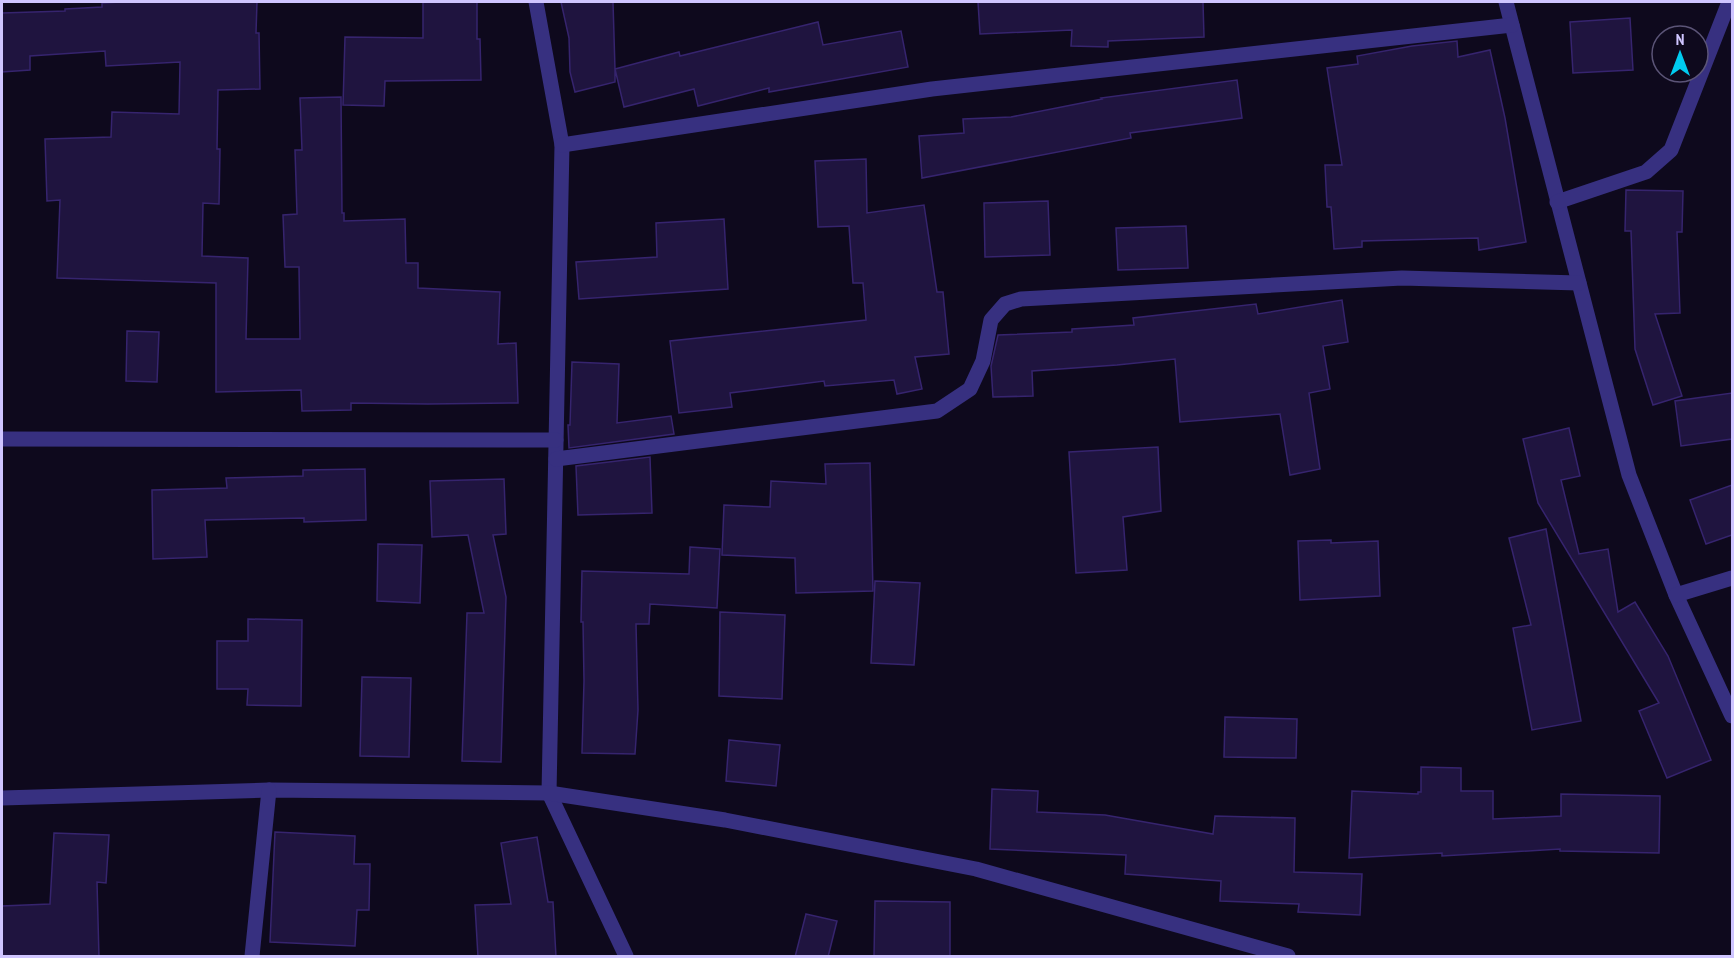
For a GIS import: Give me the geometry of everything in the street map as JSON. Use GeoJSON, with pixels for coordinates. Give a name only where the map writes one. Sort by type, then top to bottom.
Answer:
{"type":"FeatureCollection","features":[{"type":"Feature","properties":{"kind":"street"},"geometry":{"type":"LineString","coordinates":[[536,2],[562,145],[549,793],[626,957]]}},
{"type":"Feature","properties":{"kind":"street"},"geometry":{"type":"LineString","coordinates":[[1506,2],[1629,476],[1676,595],[1732,716]]}},
{"type":"Feature","properties":{"kind":"street"},"geometry":{"type":"LineString","coordinates":[[1557,202],[1646,172],[1671,150],[1730,2]]}},
{"type":"Feature","properties":{"kind":"street"},"geometry":{"type":"LineString","coordinates":[[562,145],[932,89],[1512,25]]}},
{"type":"Feature","properties":{"kind":"street"},"geometry":{"type":"LineString","coordinates":[[555,459],[937,411],[970,389],[983,361],[991,320],[1005,304],[1021,299],[1402,278],[1579,283]]}},
{"type":"Feature","properties":{"kind":"street"},"geometry":{"type":"LineString","coordinates":[[2,439],[556,440]]}},
{"type":"Feature","properties":{"kind":"street"},"geometry":{"type":"LineString","coordinates":[[1676,595],[1732,578]]}},
{"type":"Feature","properties":{"kind":"street"},"geometry":{"type":"LineString","coordinates":[[252,957],[269,790]]}},
{"type":"Feature","properties":{"kind":"street"},"geometry":{"type":"LineString","coordinates":[[2,798],[269,790],[549,793],[725,820],[976,869],[1288,957]]}},
{"type":"Feature","properties":{"kind":"building"},"geometry":{"type":"Polygon","coordinates":[[[257,2],[256,33],[259,33],[260,89],[218,90],[219,204],[203,203],[202,256],[248,258],[246,339],[300,339],[299,267],[285,267],[283,215],[297,214],[295,150],[302,150],[300,98],[341,97],[342,213],[344,213],[344,221],[405,219],[406,263],[418,263],[418,288],[500,292],[498,344],[516,343],[518,403],[351,403],[351,410],[302,411],[301,390],[216,392],[216,283],[57,278],[60,200],[47,201],[45,139],[111,137],[112,112],[179,114],[180,62],[106,66],[105,51],[30,56],[30,70],[2,72],[2,13],[65,11],[65,9],[102,7],[102,3],[257,2]]]}},
{"type":"Feature","properties":{"kind":"building"},"geometry":{"type":"Polygon","coordinates":[[[423,2],[477,2],[477,39],[480,39],[481,80],[385,81],[384,106],[343,105],[345,37],[423,38],[423,2]]]}},
{"type":"Feature","properties":{"kind":"building"},"geometry":{"type":"Polygon","coordinates":[[[561,2],[613,2],[615,82],[575,92],[570,72],[569,38],[561,2]]]}},
{"type":"Feature","properties":{"kind":"building"},"geometry":{"type":"Polygon","coordinates":[[[978,2],[1203,2],[1204,37],[1108,41],[1108,47],[1071,46],[1072,30],[980,34],[978,2]]]}},
{"type":"Feature","properties":{"kind":"building"},"geometry":{"type":"Polygon","coordinates":[[[1630,18],[1633,70],[1573,73],[1570,22],[1630,18]]]}},
{"type":"Feature","properties":{"kind":"building"},"geometry":{"type":"Polygon","coordinates":[[[818,22],[823,45],[901,31],[908,67],[769,92],[769,88],[698,106],[694,89],[624,107],[615,69],[679,52],[680,56],[818,22]]]}},
{"type":"Feature","properties":{"kind":"building"},"geometry":{"type":"Polygon","coordinates":[[[1457,41],[1458,57],[1490,50],[1505,118],[1526,242],[1479,250],[1478,238],[1362,241],[1362,247],[1334,249],[1331,207],[1327,207],[1325,165],[1342,165],[1327,68],[1358,64],[1357,56],[1457,41]]]}},
{"type":"Feature","properties":{"kind":"building"},"geometry":{"type":"Polygon","coordinates":[[[1237,80],[1242,118],[1130,133],[1131,138],[922,178],[919,136],[964,133],[963,119],[1011,117],[1101,98],[1237,80]]]}},
{"type":"Feature","properties":{"kind":"building"},"geometry":{"type":"Polygon","coordinates":[[[866,159],[867,213],[924,205],[937,292],[943,292],[949,354],[915,357],[922,389],[897,394],[894,380],[825,386],[824,381],[730,393],[732,407],[679,413],[670,341],[866,320],[863,283],[853,283],[849,226],[818,227],[815,161],[866,159]]]}},
{"type":"Feature","properties":{"kind":"building"},"geometry":{"type":"Polygon","coordinates":[[[1626,190],[1683,191],[1682,232],[1677,232],[1680,313],[1655,314],[1682,396],[1653,405],[1635,349],[1631,231],[1625,231],[1626,190]]]}},
{"type":"Feature","properties":{"kind":"building"},"geometry":{"type":"Polygon","coordinates":[[[1048,201],[1050,255],[985,257],[984,203],[1048,201]]]}},
{"type":"Feature","properties":{"kind":"building"},"geometry":{"type":"Polygon","coordinates":[[[724,219],[728,289],[579,299],[576,262],[657,257],[656,223],[724,219]]]}},
{"type":"Feature","properties":{"kind":"building"},"geometry":{"type":"Polygon","coordinates":[[[1186,226],[1188,268],[1118,270],[1116,228],[1186,226]]]}},
{"type":"Feature","properties":{"kind":"building"},"geometry":{"type":"Polygon","coordinates":[[[1342,300],[1348,342],[1323,346],[1330,389],[1309,393],[1320,469],[1290,475],[1280,414],[1180,422],[1175,359],[1032,371],[1033,396],[993,397],[991,366],[998,335],[1072,332],[1072,329],[1134,325],[1133,318],[1256,304],[1258,314],[1342,300]]]}},
{"type":"Feature","properties":{"kind":"building"},"geometry":{"type":"Polygon","coordinates":[[[127,331],[159,332],[157,382],[126,381],[127,331]]]}},
{"type":"Feature","properties":{"kind":"building"},"geometry":{"type":"Polygon","coordinates":[[[572,362],[619,364],[617,423],[671,416],[674,434],[569,448],[568,425],[570,425],[572,362]]]}},
{"type":"Feature","properties":{"kind":"building"},"geometry":{"type":"Polygon","coordinates":[[[1732,393],[1732,439],[1681,446],[1675,401],[1732,393]]]}},
{"type":"Feature","properties":{"kind":"building"},"geometry":{"type":"Polygon","coordinates":[[[1569,428],[1580,476],[1561,480],[1579,554],[1608,549],[1618,612],[1635,602],[1668,656],[1711,760],[1667,778],[1639,711],[1659,703],[1538,503],[1523,439],[1569,428]]]}},
{"type":"Feature","properties":{"kind":"building"},"geometry":{"type":"Polygon","coordinates":[[[1158,447],[1161,511],[1123,517],[1127,570],[1076,573],[1069,452],[1158,447]]]}},
{"type":"Feature","properties":{"kind":"building"},"geometry":{"type":"Polygon","coordinates":[[[650,457],[652,513],[578,515],[576,466],[650,457]]]}},
{"type":"Feature","properties":{"kind":"building"},"geometry":{"type":"Polygon","coordinates":[[[870,463],[873,591],[796,593],[795,558],[722,555],[724,505],[770,507],[771,481],[826,484],[825,464],[870,463]]]}},
{"type":"Feature","properties":{"kind":"building"},"geometry":{"type":"Polygon","coordinates":[[[365,469],[366,520],[304,522],[304,518],[205,520],[207,557],[153,559],[152,490],[227,488],[226,478],[303,476],[303,470],[365,469]]]}},
{"type":"Feature","properties":{"kind":"building"},"geometry":{"type":"Polygon","coordinates":[[[504,479],[506,534],[493,535],[506,597],[501,762],[462,761],[467,613],[484,613],[468,535],[432,537],[430,481],[504,479]]]}},
{"type":"Feature","properties":{"kind":"building"},"geometry":{"type":"Polygon","coordinates":[[[1732,485],[1732,535],[1706,544],[1690,500],[1732,485]]]}},
{"type":"Feature","properties":{"kind":"building"},"geometry":{"type":"Polygon","coordinates":[[[1546,529],[1581,721],[1532,730],[1513,628],[1531,625],[1509,538],[1546,529]]]}},
{"type":"Feature","properties":{"kind":"building"},"geometry":{"type":"Polygon","coordinates":[[[1331,540],[1331,543],[1378,541],[1380,596],[1300,600],[1298,541],[1331,540]]]}},
{"type":"Feature","properties":{"kind":"building"},"geometry":{"type":"Polygon","coordinates":[[[378,544],[422,545],[420,603],[377,601],[378,544]]]}},
{"type":"Feature","properties":{"kind":"building"},"geometry":{"type":"Polygon","coordinates":[[[690,547],[720,549],[717,608],[650,604],[649,624],[636,624],[638,710],[635,754],[582,753],[584,681],[583,622],[581,622],[582,571],[689,574],[690,547]]]}},
{"type":"Feature","properties":{"kind":"building"},"geometry":{"type":"Polygon","coordinates":[[[875,581],[920,583],[914,665],[871,663],[875,581]]]}},
{"type":"Feature","properties":{"kind":"building"},"geometry":{"type":"Polygon","coordinates":[[[720,612],[785,615],[782,699],[719,696],[720,612]]]}},
{"type":"Feature","properties":{"kind":"building"},"geometry":{"type":"Polygon","coordinates":[[[248,619],[302,620],[301,706],[247,705],[248,689],[217,689],[217,641],[248,641],[248,619]]]}},
{"type":"Feature","properties":{"kind":"building"},"geometry":{"type":"Polygon","coordinates":[[[362,677],[411,678],[409,757],[360,756],[362,677]]]}},
{"type":"Feature","properties":{"kind":"building"},"geometry":{"type":"Polygon","coordinates":[[[1225,717],[1297,719],[1296,758],[1224,757],[1225,717]]]}},
{"type":"Feature","properties":{"kind":"building"},"geometry":{"type":"Polygon","coordinates":[[[729,740],[780,745],[776,786],[726,781],[729,740]]]}},
{"type":"Feature","properties":{"kind":"building"},"geometry":{"type":"Polygon","coordinates":[[[1421,767],[1461,768],[1461,791],[1493,791],[1493,819],[1561,816],[1561,794],[1660,796],[1659,853],[1560,851],[1560,849],[1442,856],[1442,853],[1349,858],[1352,791],[1418,794],[1421,792],[1421,767]]]}},
{"type":"Feature","properties":{"kind":"building"},"geometry":{"type":"Polygon","coordinates":[[[992,789],[1038,791],[1037,812],[1105,815],[1213,834],[1215,816],[1295,818],[1294,872],[1362,874],[1360,915],[1298,912],[1299,904],[1220,901],[1221,881],[1125,874],[1126,855],[990,849],[992,789]]]}},
{"type":"Feature","properties":{"kind":"building"},"geometry":{"type":"Polygon","coordinates":[[[275,832],[355,836],[354,864],[370,864],[369,910],[357,910],[355,946],[270,942],[275,832]]]}},
{"type":"Feature","properties":{"kind":"building"},"geometry":{"type":"Polygon","coordinates":[[[54,833],[109,835],[106,883],[97,882],[99,957],[2,957],[2,906],[50,904],[54,833]]]}},
{"type":"Feature","properties":{"kind":"building"},"geometry":{"type":"Polygon","coordinates":[[[537,837],[548,902],[553,902],[556,957],[478,957],[475,905],[511,904],[501,843],[537,837]]]}},
{"type":"Feature","properties":{"kind":"building"},"geometry":{"type":"Polygon","coordinates":[[[875,901],[950,902],[950,957],[874,957],[875,901]]]}},
{"type":"Feature","properties":{"kind":"building"},"geometry":{"type":"Polygon","coordinates":[[[806,914],[837,921],[828,957],[795,957],[806,914]]]}}]}
